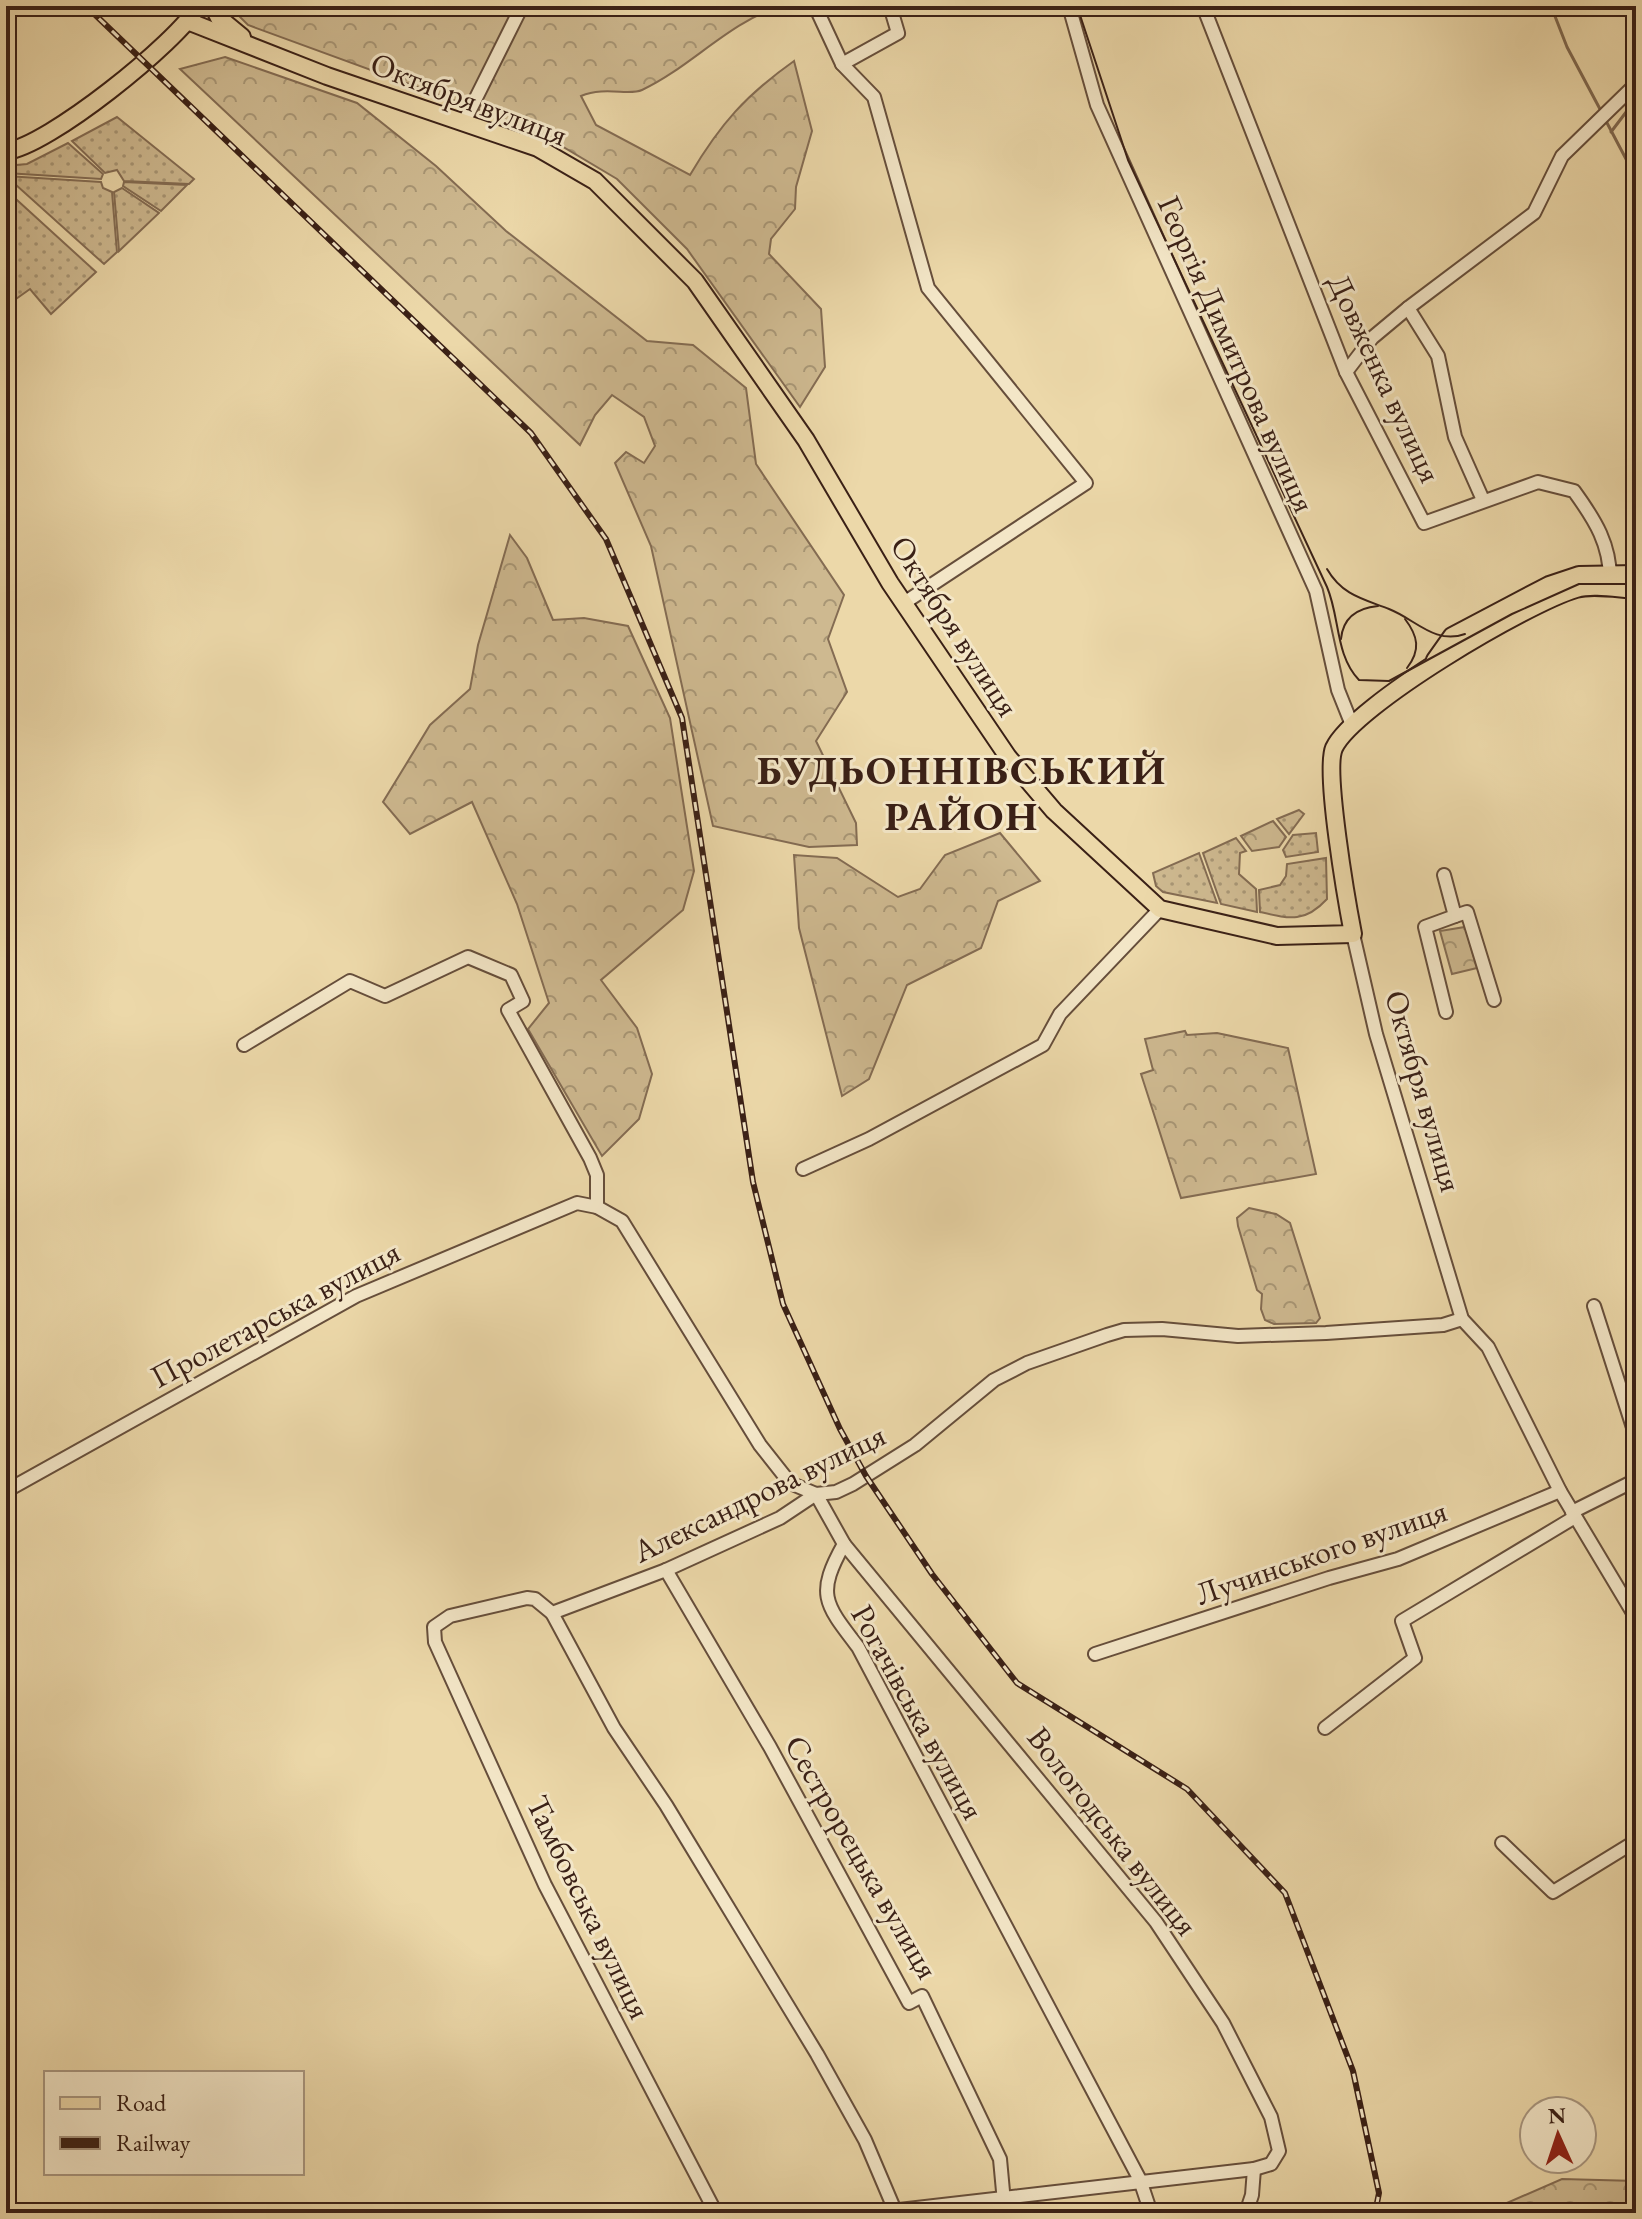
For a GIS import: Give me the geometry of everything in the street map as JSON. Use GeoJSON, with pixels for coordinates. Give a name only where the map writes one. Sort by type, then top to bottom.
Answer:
{"type":"FeatureCollection","features":[{"type":"Feature","properties":{"kind":"main road"},"geometry":{"type":"LineString","coordinates":[[6,151],[31,144],[52,133],[190,22],[198,6]]}},
{"type":"Feature","properties":{"kind":"main road"},"geometry":{"type":"LineString","coordinates":[[213,6],[231,30],[260,50]]}},
{"type":"Feature","properties":{"kind":"main road","name":"Октября вулиця"},"geometry":{"type":"LineString","coordinates":[[190,22],[327,76],[465,120],[538,148],[595,181],[695,281],[806,440],[904,603],[1008,757],[1041,798],[1160,909]]}},
{"type":"Feature","properties":{"kind":"main road"},"geometry":{"type":"LineString","coordinates":[[1160,909],[1277,936],[1353,934],[1339,853],[1333,749],[1352,725],[1434,661],[1552,598],[1636,574]]}},
{"type":"Feature","properties":{"kind":"main road"},"geometry":{"type":"LineString","coordinates":[[1610,581],[1636,590]]}},
{"type":"Feature","properties":{"kind":"street"},"geometry":{"type":"LineString","coordinates":[[465,120],[522,6]]}},
{"type":"Feature","properties":{"kind":"street"},"geometry":{"type":"LineString","coordinates":[[815,6],[842,64],[874,97],[928,288],[1086,483],[904,603]]}},
{"type":"Feature","properties":{"kind":"street"},"geometry":{"type":"LineString","coordinates":[[842,64],[898,33],[890,6]]}},
{"type":"Feature","properties":{"kind":"street","name":"Георгія Димитрова вулиця"},"geometry":{"type":"LineString","coordinates":[[1069,6],[1097,105],[1316,591],[1338,690],[1352,725]]}},
{"type":"Feature","properties":{"kind":"street","name":"Довженка вулиця"},"geometry":{"type":"LineString","coordinates":[[1203,6],[1346,372],[1424,523],[1538,482],[1574,491],[1599,525],[1610,581]]}},
{"type":"Feature","properties":{"kind":"street"},"geometry":{"type":"LineString","coordinates":[[1346,372],[1372,338],[1534,213],[1562,156],[1636,84]]}},
{"type":"Feature","properties":{"kind":"street"},"geometry":{"type":"LineString","coordinates":[[1408,308],[1438,356],[1455,437],[1483,500]]}},
{"type":"Feature","properties":{"kind":"street"},"geometry":{"type":"LineString","coordinates":[[1444,875],[1455,916]]}},
{"type":"Feature","properties":{"kind":"street"},"geometry":{"type":"LineString","coordinates":[[803,1169],[869,1139],[1043,1045],[1060,1014],[1160,909]]}},
{"type":"Feature","properties":{"kind":"street"},"geometry":{"type":"LineString","coordinates":[[1446,1012],[1425,927],[1467,912],[1494,1000]]}},
{"type":"Feature","properties":{"kind":"street","name":"Октября вулиця"},"geometry":{"type":"LineString","coordinates":[[1353,934],[1376,1034],[1462,1319],[1488,1347],[1560,1491],[1636,1618]]}},
{"type":"Feature","properties":{"kind":"street"},"geometry":{"type":"LineString","coordinates":[[244,1045],[350,981],[385,996],[468,957],[511,975],[523,1001],[508,1010],[590,1158],[597,1175],[597,1207],[622,1221],[760,1445],[790,1483],[816,1494],[844,1544]]}},
{"type":"Feature","properties":{"kind":"street","name":"Пролетарська вулиця"},"geometry":{"type":"LineString","coordinates":[[6,1491],[356,1296],[577,1203],[597,1207]]}},
{"type":"Feature","properties":{"kind":"street"},"geometry":{"type":"LineString","coordinates":[[1594,1306],[1636,1437]]}},
{"type":"Feature","properties":{"kind":"street","name":"Александрова вулиця"},"geometry":{"type":"LineString","coordinates":[[552,1613],[666,1570],[780,1518],[816,1494],[836,1492],[886,1465],[994,1380],[1027,1363],[1124,1330],[1238,1336],[1443,1325],[1462,1319]]}},
{"type":"Feature","properties":{"kind":"street"},"geometry":{"type":"LineString","coordinates":[[1325,1728],[1415,1658],[1402,1621],[1574,1514],[1636,1480]]}},
{"type":"Feature","properties":{"kind":"street","name":"Лучинського вулиця"},"geometry":{"type":"LineString","coordinates":[[1095,1654],[1329,1578],[1398,1559],[1560,1491]]}},
{"type":"Feature","properties":{"kind":"street","name":"Вологодська вулиця"},"geometry":{"type":"LineString","coordinates":[[844,1544],[1148,1912],[1223,2023],[1278,2135],[1277,2158],[1254,2169]]}},
{"type":"Feature","properties":{"kind":"street","name":"Рогачівська вулиця"},"geometry":{"type":"LineString","coordinates":[[844,1544],[828,1572],[825,1594],[828,1605],[858,1647],[1140,2180],[1151,2213]]}},
{"type":"Feature","properties":{"kind":"street","name":"Сестрорецька вулиця"},"geometry":{"type":"LineString","coordinates":[[666,1570],[770,1747],[909,2003],[922,1996],[989,2130],[1000,2159],[1005,2213]]}},
{"type":"Feature","properties":{"kind":"street","name":"Тамбовська вулиця"},"geometry":{"type":"LineString","coordinates":[[552,1613],[535,1599],[527,1598],[440,1621],[434,1627],[435,1642],[545,1885],[716,2213]]}},
{"type":"Feature","properties":{"kind":"street"},"geometry":{"type":"LineString","coordinates":[[552,1613],[614,1728],[666,1805],[817,2054],[865,2140],[896,2211]]}},
{"type":"Feature","properties":{"kind":"street"},"geometry":{"type":"LineString","coordinates":[[1502,1843],[1553,1892],[1636,1841]]}},
{"type":"Feature","properties":{"kind":"street"},"geometry":{"type":"LineString","coordinates":[[873,2213],[1254,2169],[1252,2195],[1246,2213]]}},
{"type":"Feature","properties":{"kind":"green space"},"geometry":{"type":"Polygon","coordinates":[[[229,6],[781,6],[744,23],[642,90],[581,96],[596,125],[690,175],[712,140],[735,112],[794,61],[812,131],[796,187],[795,209],[771,239],[769,254],[821,309],[825,367],[800,407],[687,249],[617,179],[548,138],[494,115],[248,25],[229,6]]]}},
{"type":"Feature","properties":{"kind":"green space"},"geometry":{"type":"Polygon","coordinates":[[[225,57],[357,103],[436,166],[506,231],[647,341],[693,345],[746,388],[756,464],[844,595],[828,639],[847,692],[816,741],[856,823],[857,845],[809,847],[713,826],[651,546],[615,463],[626,452],[644,463],[655,446],[644,417],[612,395],[595,415],[580,445],[180,69],[225,57]]]}},
{"type":"Feature","properties":{"kind":"green space"},"geometry":{"type":"Polygon","coordinates":[[[117,117],[194,179],[189,184],[124,181],[117,170],[105,173],[72,141],[117,117]]]}},
{"type":"Feature","properties":{"kind":"green space"},"geometry":{"type":"Polygon","coordinates":[[[68,143],[103,174],[101,179],[6,173],[6,166],[27,164],[68,143]]]}},
{"type":"Feature","properties":{"kind":"green space"},"geometry":{"type":"Polygon","coordinates":[[[6,176],[101,182],[103,188],[112,192],[117,252],[104,264],[6,176]]]}},
{"type":"Feature","properties":{"kind":"green space"},"geometry":{"type":"Polygon","coordinates":[[[124,182],[187,185],[161,211],[123,186],[124,182]]]}},
{"type":"Feature","properties":{"kind":"green space"},"geometry":{"type":"Polygon","coordinates":[[[122,188],[159,213],[119,251],[114,192],[122,188]]]}},
{"type":"Feature","properties":{"kind":"green space"},"geometry":{"type":"Polygon","coordinates":[[[6,190],[96,272],[51,314],[30,289],[6,306],[6,190]]]}},
{"type":"Feature","properties":{"kind":"green space"},"geometry":{"type":"Polygon","coordinates":[[[510,535],[527,558],[553,620],[584,618],[628,626],[670,718],[694,871],[683,910],[601,980],[637,1028],[652,1074],[639,1119],[602,1156],[528,1029],[549,1003],[517,904],[472,802],[410,834],[383,802],[430,725],[470,689],[478,645],[510,535]]]}},
{"type":"Feature","properties":{"kind":"green space"},"geometry":{"type":"Polygon","coordinates":[[[1299,810],[1304,814],[1289,834],[1277,819],[1299,810]]]}},
{"type":"Feature","properties":{"kind":"green space"},"geometry":{"type":"Polygon","coordinates":[[[1273,821],[1286,837],[1279,847],[1252,851],[1241,836],[1273,821]]]}},
{"type":"Feature","properties":{"kind":"green space"},"geometry":{"type":"Polygon","coordinates":[[[1000,833],[1040,881],[998,901],[981,948],[907,985],[869,1079],[842,1096],[799,928],[794,855],[837,858],[898,897],[920,889],[945,855],[1000,833]]]}},
{"type":"Feature","properties":{"kind":"green space"},"geometry":{"type":"Polygon","coordinates":[[[1316,833],[1318,852],[1286,857],[1283,850],[1293,835],[1316,833]]]}},
{"type":"Feature","properties":{"kind":"green space"},"geometry":{"type":"Polygon","coordinates":[[[1236,838],[1246,851],[1240,853],[1239,874],[1256,889],[1257,912],[1221,904],[1203,853],[1236,838]]]}},
{"type":"Feature","properties":{"kind":"green space"},"geometry":{"type":"Polygon","coordinates":[[[1199,853],[1217,903],[1163,892],[1156,886],[1153,873],[1199,853]]]}},
{"type":"Feature","properties":{"kind":"green space"},"geometry":{"type":"Polygon","coordinates":[[[1326,858],[1327,899],[1319,907],[1296,917],[1260,912],[1259,890],[1280,885],[1286,876],[1287,864],[1326,858]]]}},
{"type":"Feature","properties":{"kind":"green space"},"geometry":{"type":"Polygon","coordinates":[[[1465,927],[1477,968],[1452,974],[1440,931],[1465,927]]]}},
{"type":"Feature","properties":{"kind":"green space"},"geometry":{"type":"Polygon","coordinates":[[[1185,1031],[1187,1035],[1217,1033],[1288,1048],[1316,1174],[1181,1198],[1141,1074],[1153,1070],[1145,1039],[1185,1031]]]}},
{"type":"Feature","properties":{"kind":"green space"},"geometry":{"type":"Polygon","coordinates":[[[1249,1208],[1276,1214],[1290,1223],[1320,1318],[1316,1323],[1274,1324],[1265,1320],[1261,1309],[1262,1294],[1257,1290],[1238,1226],[1237,1218],[1249,1208]]]}},
{"type":"Feature","properties":{"kind":"green space"},"geometry":{"type":"Polygon","coordinates":[[[1562,2179],[1636,2181],[1636,2213],[1484,2213],[1562,2179]]]}},
{"type":"Feature","properties":{"kind":"waterway"},"geometry":{"type":"LineString","coordinates":[[1551,6],[1567,47],[1601,111]]}},
{"type":"Feature","properties":{"kind":"waterway"},"geometry":{"type":"LineString","coordinates":[[1611,132],[1636,99]]}},
{"type":"Feature","properties":{"kind":"waterway"},"geometry":{"type":"LineString","coordinates":[[1606,121],[1636,178]]}},
{"type":"Feature","properties":{"kind":"tram line"},"geometry":{"type":"LineString","coordinates":[[1077,6],[1128,160],[1327,587],[1346,659],[1359,680],[1389,681],[1512,614],[1579,584],[1636,584]]}},
{"type":"Feature","properties":{"kind":"tram line"},"geometry":{"type":"LineString","coordinates":[[1327,569],[1346,590],[1398,613],[1435,634],[1465,634]]}},
{"type":"Feature","properties":{"kind":"tram line"},"geometry":{"type":"LineString","coordinates":[[1341,639],[1342,631],[1352,615],[1378,606]]}},
{"type":"Feature","properties":{"kind":"tram line"},"geometry":{"type":"LineString","coordinates":[[1405,619],[1416,643],[1407,668]]}},
{"type":"Feature","properties":{"kind":"railway"},"geometry":{"type":"LineString","coordinates":[[86,6],[531,433],[606,539],[682,718],[753,1182],[783,1304],[840,1429],[866,1476],[932,1574],[1017,1683],[1187,1789],[1285,1893],[1353,2071],[1379,2193],[1375,2213]]}},
{"type":"Feature","properties":{"kind":"district","name":"БУДЬОННІВСЬКИЙ РАЙОН"},"geometry":{"type":"Point","coordinates":[962,793]}}]}
